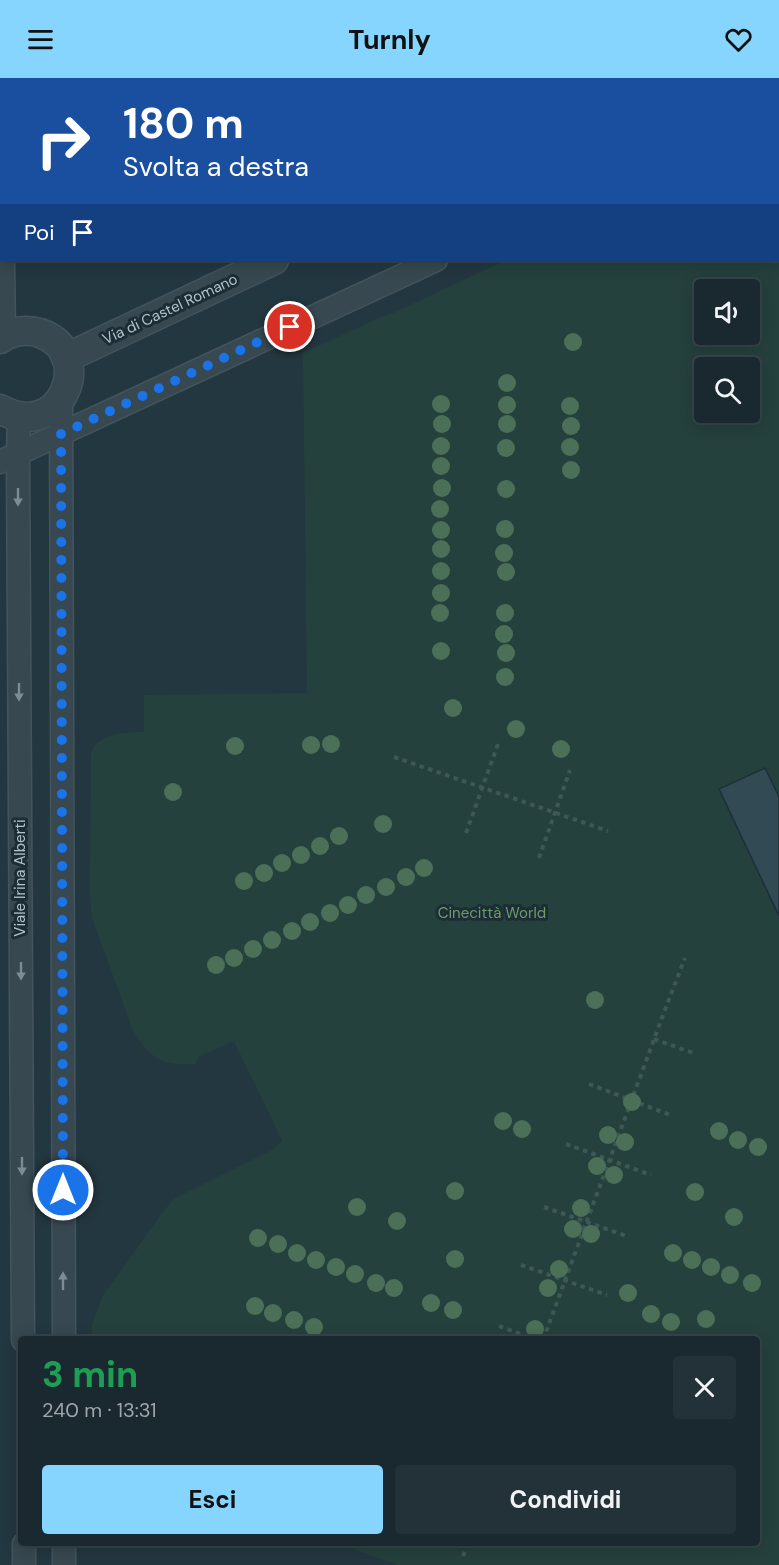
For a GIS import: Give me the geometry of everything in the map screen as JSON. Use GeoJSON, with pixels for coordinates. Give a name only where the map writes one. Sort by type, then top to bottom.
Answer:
{"type":"FeatureCollection","features":[{"type":"Feature","properties":{"kind":"street"},"geometry":{"type":"LineString","coordinates":[[3,261],[2,338],[18,331],[33,331],[47,336],[59,345],[66,358],[69,372],[67,387],[61,400],[53,409],[43,415],[31,417],[7,416]]}},
{"type":"Feature","properties":{"kind":"street"},"geometry":{"type":"LineString","coordinates":[[9,458],[434,261]]}},
{"type":"Feature","properties":{"kind":"street","name":"Via di Castel Romano"},"geometry":{"type":"LineString","coordinates":[[66,358],[260,262]]}},
{"type":"Feature","properties":{"kind":"street"},"geometry":{"type":"LineString","coordinates":[[61,400],[64,1336]]}},
{"type":"Feature","properties":{"kind":"street","name":"Viale Irina Alberti"},"geometry":{"type":"LineString","coordinates":[[7,416],[23,1336]]}},
{"type":"Feature","properties":{"kind":"street"},"geometry":{"type":"LineString","coordinates":[[24,1546],[24,1565]]}},
{"type":"Feature","properties":{"kind":"street"},"geometry":{"type":"LineString","coordinates":[[64,1546],[64,1565]]}},
{"type":"Feature","properties":{"kind":"path"},"geometry":{"type":"LineString","coordinates":[[466,833],[498,744]]}},
{"type":"Feature","properties":{"kind":"path"},"geometry":{"type":"LineString","coordinates":[[394,757],[608,831]]}},
{"type":"Feature","properties":{"kind":"path"},"geometry":{"type":"LineString","coordinates":[[539,858],[570,770]]}},
{"type":"Feature","properties":{"kind":"path"},"geometry":{"type":"LineString","coordinates":[[544,1336],[685,958]]}},
{"type":"Feature","properties":{"kind":"path"},"geometry":{"type":"LineString","coordinates":[[654,1039],[696,1054]]}},
{"type":"Feature","properties":{"kind":"path"},"geometry":{"type":"LineString","coordinates":[[589,1084],[673,1116]]}},
{"type":"Feature","properties":{"kind":"path"},"geometry":{"type":"LineString","coordinates":[[566,1144],[651,1175]]}},
{"type":"Feature","properties":{"kind":"path"},"geometry":{"type":"LineString","coordinates":[[544,1207],[629,1237]]}},
{"type":"Feature","properties":{"kind":"path"},"geometry":{"type":"LineString","coordinates":[[521,1265],[607,1295]]}},
{"type":"Feature","properties":{"kind":"path"},"geometry":{"type":"LineString","coordinates":[[499,1326],[525,1336]]}},
{"type":"Feature","properties":{"kind":"path"},"geometry":{"type":"LineString","coordinates":[[463,1556],[467,1546]]}},
{"type":"Feature","properties":{"kind":"green space","name":"Cinecittà World"},"geometry":{"type":"Polygon","coordinates":[[[504,261],[779,261],[779,1565],[398,1565],[346,1546],[760,1546],[760,1336],[92,1336],[92,1325],[102,1297],[174,1199],[274,1149],[282,1140],[234,1041],[198,1057],[195,1064],[173,1063],[150,1053],[132,1028],[92,918],[90,895],[91,752],[100,741],[107,737],[121,733],[144,732],[144,695],[307,693],[303,353],[504,261]]]}},
{"type":"Feature","properties":{"kind":"building"},"geometry":{"type":"Polygon","coordinates":[[[765,768],[779,797],[779,916],[719,789],[765,768]]]}},
{"type":"Feature","properties":{"kind":"route"},"geometry":{"type":"LineString","coordinates":[[63,1190],[61,434],[290,327]]}}]}
